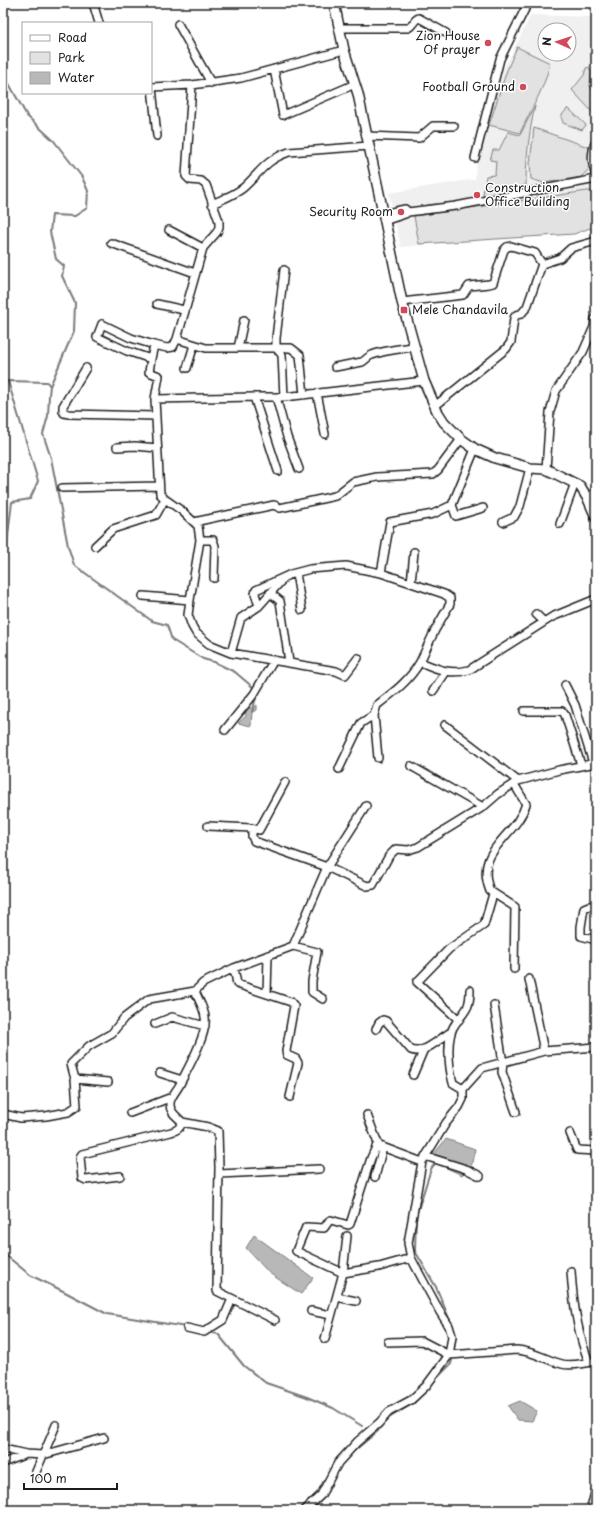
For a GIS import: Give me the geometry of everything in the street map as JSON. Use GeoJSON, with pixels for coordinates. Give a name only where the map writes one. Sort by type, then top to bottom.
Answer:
{"type":"FeatureCollection","features":[{"type":"Feature","properties":{"kind":"main road"},"geometry":{"type":"LineString","coordinates":[[334,3],[344,50],[369,146],[383,217],[413,347],[424,381],[435,406],[444,422],[461,439],[475,449],[495,458],[530,468],[546,469],[580,486],[596,517]]}},
{"type":"Feature","properties":{"kind":"street"},"geometry":{"type":"LineString","coordinates":[[93,3],[99,22]]}},
{"type":"Feature","properties":{"kind":"street"},"geometry":{"type":"LineString","coordinates":[[475,158],[500,60],[528,3]]}},
{"type":"Feature","properties":{"kind":"street"},"geometry":{"type":"LineString","coordinates":[[339,28],[408,28],[412,26],[416,19],[420,18],[446,33]]}},
{"type":"Feature","properties":{"kind":"street"},"geometry":{"type":"LineString","coordinates":[[178,24],[211,83]]}},
{"type":"Feature","properties":{"kind":"street"},"geometry":{"type":"LineString","coordinates":[[157,136],[152,87],[192,85],[241,78],[344,50]]}},
{"type":"Feature","properties":{"kind":"street"},"geometry":{"type":"LineString","coordinates":[[274,69],[283,115],[354,84]]}},
{"type":"Feature","properties":{"kind":"street"},"geometry":{"type":"LineString","coordinates":[[151,359],[127,351],[97,337],[102,324],[131,338],[167,348],[173,347],[177,339],[184,310],[203,248],[219,227],[204,182],[190,180],[186,176],[192,85]]}},
{"type":"Feature","properties":{"kind":"street"},"geometry":{"type":"LineString","coordinates":[[366,136],[419,138],[433,126],[454,126]]}},
{"type":"Feature","properties":{"kind":"street"},"geometry":{"type":"LineString","coordinates":[[596,141],[593,147],[592,158],[593,169],[596,175]]}},
{"type":"Feature","properties":{"kind":"street"},"geometry":{"type":"LineString","coordinates":[[212,204],[236,193],[243,188],[262,168],[279,155],[289,152],[369,146]]}},
{"type":"Feature","properties":{"kind":"street"},"geometry":{"type":"LineString","coordinates":[[383,217],[405,214],[408,212],[456,206],[596,179]]}},
{"type":"Feature","properties":{"kind":"street"},"geometry":{"type":"LineString","coordinates":[[170,230],[203,248]]}},
{"type":"Feature","properties":{"kind":"street"},"geometry":{"type":"LineString","coordinates":[[542,264],[560,258],[571,248],[596,241]]}},
{"type":"Feature","properties":{"kind":"street"},"geometry":{"type":"LineString","coordinates":[[111,243],[195,273]]}},
{"type":"Feature","properties":{"kind":"street"},"geometry":{"type":"LineString","coordinates":[[402,302],[463,295],[468,286],[493,283],[504,250],[507,247],[511,246],[535,253],[542,264]]}},
{"type":"Feature","properties":{"kind":"street"},"geometry":{"type":"LineString","coordinates":[[435,406],[506,349],[511,342],[514,318],[516,315],[521,314],[527,307],[542,264]]}},
{"type":"Feature","properties":{"kind":"street"},"geometry":{"type":"LineString","coordinates":[[284,270],[276,338],[276,348],[282,355],[284,397]]}},
{"type":"Feature","properties":{"kind":"street"},"geometry":{"type":"LineString","coordinates":[[157,304],[184,310]]}},
{"type":"Feature","properties":{"kind":"street"},"geometry":{"type":"LineString","coordinates":[[546,469],[550,412],[556,391],[582,352],[594,327],[595,319]]}},
{"type":"Feature","properties":{"kind":"street"},"geometry":{"type":"LineString","coordinates":[[238,348],[244,320]]}},
{"type":"Feature","properties":{"kind":"street"},"geometry":{"type":"LineString","coordinates":[[177,339],[206,348],[292,348],[300,355],[304,394]]}},
{"type":"Feature","properties":{"kind":"street"},"geometry":{"type":"LineString","coordinates":[[154,345],[149,372],[160,376],[155,399],[158,486],[160,494],[165,500],[182,511],[198,526],[200,540],[188,615],[196,633],[209,644],[230,653],[336,670],[345,675],[358,658]]}},
{"type":"Feature","properties":{"kind":"street"},"geometry":{"type":"LineString","coordinates":[[187,368],[194,345]]}},
{"type":"Feature","properties":{"kind":"street"},"geometry":{"type":"LineString","coordinates":[[335,367],[362,362],[370,355],[413,347]]}},
{"type":"Feature","properties":{"kind":"street"},"geometry":{"type":"LineString","coordinates":[[86,368],[64,406],[64,413],[155,416]]}},
{"type":"Feature","properties":{"kind":"street"},"geometry":{"type":"LineString","coordinates":[[155,399],[284,397],[424,381]]}},
{"type":"Feature","properties":{"kind":"street"},"geometry":{"type":"LineString","coordinates":[[317,393],[325,434]]}},
{"type":"Feature","properties":{"kind":"street"},"geometry":{"type":"LineString","coordinates":[[254,397],[278,471]]}},
{"type":"Feature","properties":{"kind":"street"},"geometry":{"type":"LineString","coordinates":[[276,397],[287,437],[299,470]]}},
{"type":"Feature","properties":{"kind":"street"},"geometry":{"type":"LineString","coordinates":[[194,522],[274,505],[280,508],[335,496],[353,482],[371,478],[433,474],[438,470],[461,439]]}},
{"type":"Feature","properties":{"kind":"street"},"geometry":{"type":"LineString","coordinates":[[117,448],[135,446],[157,448]]}},
{"type":"Feature","properties":{"kind":"street"},"geometry":{"type":"LineString","coordinates":[[475,449],[452,505],[456,516],[482,508]]}},
{"type":"Feature","properties":{"kind":"street"},"geometry":{"type":"LineString","coordinates":[[503,522],[514,518],[520,506],[530,468]]}},
{"type":"Feature","properties":{"kind":"street"},"geometry":{"type":"LineString","coordinates":[[560,524],[575,483]]}},
{"type":"Feature","properties":{"kind":"street"},"geometry":{"type":"LineString","coordinates":[[62,488],[158,486]]}},
{"type":"Feature","properties":{"kind":"street"},"geometry":{"type":"LineString","coordinates":[[588,499],[596,490]]}},
{"type":"Feature","properties":{"kind":"street"},"geometry":{"type":"LineString","coordinates":[[95,546],[113,529],[156,515],[165,500]]}},
{"type":"Feature","properties":{"kind":"street"},"geometry":{"type":"LineString","coordinates":[[381,573],[390,522],[433,514],[452,505]]}},
{"type":"Feature","properties":{"kind":"street"},"geometry":{"type":"LineString","coordinates":[[200,540],[213,540],[215,546],[214,578]]}},
{"type":"Feature","properties":{"kind":"street"},"geometry":{"type":"LineString","coordinates":[[412,583],[414,552]]}},
{"type":"Feature","properties":{"kind":"street"},"geometry":{"type":"LineString","coordinates":[[259,606],[255,594],[256,590],[296,573],[310,569],[346,566],[381,573],[444,594],[450,598],[450,604],[435,630],[415,672],[403,685],[377,705],[374,716],[378,758]]}},
{"type":"Feature","properties":{"kind":"street"},"geometry":{"type":"LineString","coordinates":[[296,573],[302,610]]}},
{"type":"Feature","properties":{"kind":"street"},"geometry":{"type":"LineString","coordinates":[[230,653],[241,618],[259,606],[286,577]]}},
{"type":"Feature","properties":{"kind":"street"},"geometry":{"type":"LineString","coordinates":[[270,593],[280,601],[288,662]]}},
{"type":"Feature","properties":{"kind":"street"},"geometry":{"type":"LineString","coordinates":[[142,596],[190,600]]}},
{"type":"Feature","properties":{"kind":"street"},"geometry":{"type":"LineString","coordinates":[[420,662],[446,672],[458,673],[468,670],[544,622],[596,599]]}},
{"type":"Feature","properties":{"kind":"street"},"geometry":{"type":"LineString","coordinates":[[536,614],[544,622]]}},
{"type":"Feature","properties":{"kind":"street"},"geometry":{"type":"LineString","coordinates":[[225,730],[254,694],[274,660]]}},
{"type":"Feature","properties":{"kind":"street"},"geometry":{"type":"LineString","coordinates":[[433,691],[446,672]]}},
{"type":"Feature","properties":{"kind":"street"},"geometry":{"type":"LineString","coordinates":[[252,828],[252,836],[254,841],[327,867],[367,886],[373,885],[389,856],[396,849],[408,850],[418,847],[483,807],[516,783],[581,765],[595,763],[575,705],[565,685]]}},
{"type":"Feature","properties":{"kind":"street"},"geometry":{"type":"LineString","coordinates":[[524,711],[562,711],[566,715],[581,765]]}},
{"type":"Feature","properties":{"kind":"street"},"geometry":{"type":"LineString","coordinates":[[338,769],[361,723],[374,716]]}},
{"type":"Feature","properties":{"kind":"street"},"geometry":{"type":"LineString","coordinates":[[444,725],[516,783],[526,804],[523,813],[489,856],[486,868],[486,878],[490,891],[515,907],[514,969]]}},
{"type":"Feature","properties":{"kind":"street"},"geometry":{"type":"LineString","coordinates":[[411,766],[483,807]]}},
{"type":"Feature","properties":{"kind":"street"},"geometry":{"type":"LineString","coordinates":[[208,826],[252,828],[259,830],[285,782]]}},
{"type":"Feature","properties":{"kind":"street"},"geometry":{"type":"LineString","coordinates":[[292,946],[327,867],[366,806]]}},
{"type":"Feature","properties":{"kind":"street"},"geometry":{"type":"LineString","coordinates":[[459,1020],[417,982],[449,950],[484,925],[493,894]]}},
{"type":"Feature","properties":{"kind":"street"},"geometry":{"type":"LineString","coordinates":[[596,906],[584,908],[581,936],[596,940]]}},
{"type":"Feature","properties":{"kind":"street"},"geometry":{"type":"LineString","coordinates":[[3,1114],[21,1118],[68,1112],[77,1106],[75,1079],[71,1064],[89,1046],[112,1033],[124,1018],[149,998],[194,991],[203,983],[234,968],[292,946],[317,952],[312,981],[312,992],[323,999]]}},
{"type":"Feature","properties":{"kind":"street"},"geometry":{"type":"LineString","coordinates":[[267,994],[268,955]]}},
{"type":"Feature","properties":{"kind":"street"},"geometry":{"type":"LineString","coordinates":[[234,968],[237,984],[291,1002],[294,1006],[286,1051],[287,1054],[296,1059],[298,1062],[290,1097]]}},
{"type":"Feature","properties":{"kind":"street"},"geometry":{"type":"LineString","coordinates":[[529,980],[544,1051]]}},
{"type":"Feature","properties":{"kind":"street"},"geometry":{"type":"LineString","coordinates":[[463,1089],[453,1083],[450,1071],[450,1041],[451,1032],[455,1023],[459,1020],[470,1003],[470,990]]}},
{"type":"Feature","properties":{"kind":"street"},"geometry":{"type":"LineString","coordinates":[[194,991],[205,1017],[205,1026],[200,1043],[172,1097],[170,1105],[172,1112],[182,1122],[208,1127],[218,1131],[219,1174],[217,1291],[220,1294],[275,1320]]}},
{"type":"Feature","properties":{"kind":"street"},"geometry":{"type":"LineString","coordinates":[[494,1006],[503,1063],[502,1072],[516,1112]]}},
{"type":"Feature","properties":{"kind":"street"},"geometry":{"type":"LineString","coordinates":[[155,1024],[172,1017],[205,1026]]}},
{"type":"Feature","properties":{"kind":"street"},"geometry":{"type":"LineString","coordinates":[[376,1029],[382,1020],[386,1021],[411,1050],[417,1051],[424,1049],[451,1032]]}},
{"type":"Feature","properties":{"kind":"street"},"geometry":{"type":"LineString","coordinates":[[305,1510],[320,1495],[338,1462],[389,1412],[411,1400],[426,1386],[449,1355],[452,1336],[449,1326],[411,1258],[408,1243],[423,1159],[446,1122],[459,1107],[463,1099],[463,1089],[482,1068],[544,1051],[596,1047]]}},
{"type":"Feature","properties":{"kind":"street"},"geometry":{"type":"LineString","coordinates":[[413,1075],[424,1049]]}},
{"type":"Feature","properties":{"kind":"street"},"geometry":{"type":"LineString","coordinates":[[160,1073],[182,1080]]}},
{"type":"Feature","properties":{"kind":"street"},"geometry":{"type":"LineString","coordinates":[[75,1079],[108,1082]]}},
{"type":"Feature","properties":{"kind":"street"},"geometry":{"type":"LineString","coordinates":[[130,1113],[172,1097]]}},
{"type":"Feature","properties":{"kind":"street"},"geometry":{"type":"LineString","coordinates":[[367,1115],[381,1146],[375,1177]]}},
{"type":"Feature","properties":{"kind":"street"},"geometry":{"type":"LineString","coordinates":[[120,1176],[86,1180],[82,1178],[80,1157],[82,1154],[178,1130],[182,1122]]}},
{"type":"Feature","properties":{"kind":"street"},"geometry":{"type":"LineString","coordinates":[[570,1133],[577,1150],[596,1151]]}},
{"type":"Feature","properties":{"kind":"street"},"geometry":{"type":"LineString","coordinates":[[411,1258],[379,1267],[344,1273],[296,1251],[306,1227],[324,1228],[329,1221],[332,1220],[348,1225],[350,1224],[375,1146],[377,1145],[423,1159],[466,1169],[480,1176]]}},
{"type":"Feature","properties":{"kind":"street"},"geometry":{"type":"LineString","coordinates":[[219,1174],[319,1169]]}},
{"type":"Feature","properties":{"kind":"street"},"geometry":{"type":"LineString","coordinates":[[325,1339],[344,1273],[347,1236]]}},
{"type":"Feature","properties":{"kind":"street"},"geometry":{"type":"LineString","coordinates":[[388,1342],[422,1341],[449,1355],[517,1350],[527,1351],[563,1364],[575,1365],[592,1362],[577,1324],[571,1272]]}},
{"type":"Feature","properties":{"kind":"street"},"geometry":{"type":"LineString","coordinates":[[337,1297],[356,1301]]}},
{"type":"Feature","properties":{"kind":"street"},"geometry":{"type":"LineString","coordinates":[[186,1328],[204,1332],[223,1320],[232,1299]]}},
{"type":"Feature","properties":{"kind":"street"},"geometry":{"type":"LineString","coordinates":[[311,1311],[332,1315]]}},
{"type":"Feature","properties":{"kind":"street"},"geometry":{"type":"LineString","coordinates":[[35,1474],[56,1425]]}},
{"type":"Feature","properties":{"kind":"street"},"geometry":{"type":"LineString","coordinates":[[3,1449],[26,1454],[43,1455],[104,1438]]}},
{"type":"Feature","properties":{"kind":"street"},"geometry":{"type":"LineString","coordinates":[[3,1463],[26,1454]]}},
{"type":"Feature","properties":{"kind":"street"},"geometry":{"type":"LineString","coordinates":[[594,1510],[592,1504],[596,1489]]}},
{"type":"Feature","properties":{"kind":"shaded area"},"geometry":{"type":"Polygon","coordinates":[[[596,11],[596,232],[593,227],[401,247],[389,193],[475,179],[477,156],[504,69],[531,15],[592,17],[596,11]]]}},
{"type":"Feature","properties":{"kind":"green space","name":"Football Ground"},"geometry":{"type":"Polygon","coordinates":[[[517,47],[537,57],[537,62],[550,63],[545,81],[520,133],[489,125],[507,70],[517,47]]]}},
{"type":"Feature","properties":{"kind":"green space"},"geometry":{"type":"Polygon","coordinates":[[[589,67],[591,72],[590,86],[596,96],[596,116],[572,90],[584,75],[586,68],[589,67]]]}},
{"type":"Feature","properties":{"kind":"green space"},"geometry":{"type":"Polygon","coordinates":[[[535,106],[528,145],[526,185],[484,197],[483,194],[486,176],[495,174],[496,161],[490,160],[493,150],[499,150],[508,132],[520,135],[535,106]]]}},
{"type":"Feature","properties":{"kind":"green space"},"geometry":{"type":"Polygon","coordinates":[[[568,108],[586,125],[582,130],[563,123],[561,116],[568,108]]]}},
{"type":"Feature","properties":{"kind":"green space"},"geometry":{"type":"Polygon","coordinates":[[[534,128],[591,148],[590,168],[581,177],[544,183],[531,179],[530,163],[534,128]]]}},
{"type":"Feature","properties":{"kind":"green space"},"geometry":{"type":"Polygon","coordinates":[[[587,191],[596,191],[596,242],[590,228],[574,234],[419,244],[414,216],[587,191]]]}},
{"type":"Feature","properties":{"kind":"water"},"geometry":{"type":"Polygon","coordinates":[[[257,705],[257,710],[252,712],[251,726],[238,723],[246,716],[245,708],[253,708],[257,705]]]}},
{"type":"Feature","properties":{"kind":"water"},"geometry":{"type":"Polygon","coordinates":[[[446,1139],[475,1149],[472,1164],[462,1175],[429,1160],[446,1139]]]}},
{"type":"Feature","properties":{"kind":"water"},"geometry":{"type":"Polygon","coordinates":[[[254,1235],[313,1278],[301,1294],[269,1273],[246,1248],[254,1235]]]}},
{"type":"Feature","properties":{"kind":"water"},"geometry":{"type":"Polygon","coordinates":[[[520,1401],[537,1411],[532,1421],[518,1420],[508,1406],[520,1401]]]}},
{"type":"Feature","properties":{"kind":"waterway"},"geometry":{"type":"LineString","coordinates":[[3,73],[27,116],[54,141],[82,177],[88,191],[87,208],[75,216],[52,215],[50,232],[56,259],[64,266],[62,276],[75,303],[74,331],[50,386]]}},
{"type":"Feature","properties":{"kind":"waterway"},"geometry":{"type":"LineString","coordinates":[[3,576],[12,502],[30,499],[38,481],[8,381],[47,382],[50,386],[48,416],[43,434],[51,458],[68,546],[74,565],[152,621],[167,625],[172,640],[203,659],[214,662],[235,672],[255,689]]}},
{"type":"Feature","properties":{"kind":"waterway"},"geometry":{"type":"LineString","coordinates":[[252,712],[257,694]]}},
{"type":"Feature","properties":{"kind":"waterway"},"geometry":{"type":"LineString","coordinates":[[436,1162],[431,1169],[416,1216],[415,1251],[436,1287],[451,1323]]}},
{"type":"Feature","properties":{"kind":"waterway"},"geometry":{"type":"LineString","coordinates":[[3,1253],[30,1275],[107,1314],[186,1327]]}},
{"type":"Feature","properties":{"kind":"waterway"},"geometry":{"type":"LineString","coordinates":[[454,1331],[456,1336],[454,1349]]}},
{"type":"Feature","properties":{"kind":"waterway"},"geometry":{"type":"LineString","coordinates":[[208,1332],[218,1334],[244,1366],[266,1383],[307,1397],[333,1408],[362,1426]]}},
{"type":"Feature","properties":{"kind":"waterway"},"geometry":{"type":"LineString","coordinates":[[432,1383],[451,1364],[452,1360]]}},
{"type":"Feature","properties":{"kind":"waterway"},"geometry":{"type":"LineString","coordinates":[[387,1419],[414,1403],[421,1395]]}},
{"type":"Feature","properties":{"kind":"waterway"},"geometry":{"type":"LineString","coordinates":[[348,1456],[378,1431],[383,1424]]}},
{"type":"Feature","properties":{"kind":"waterway"},"geometry":{"type":"LineString","coordinates":[[325,1494],[328,1491],[329,1486]]}},
{"type":"Feature","properties":{"kind":"waterway"},"geometry":{"type":"LineString","coordinates":[[311,1510],[315,1505]]}},
{"type":"Feature","properties":{"kind":"place","name":"Zion House Of prayer"},"geometry":{"type":"Point","coordinates":[488,43]}},
{"type":"Feature","properties":{"kind":"place","name":"Football Ground"},"geometry":{"type":"Point","coordinates":[523,87]}},
{"type":"Feature","properties":{"kind":"place","name":"Construction Office Building"},"geometry":{"type":"Point","coordinates":[477,195]}},
{"type":"Feature","properties":{"kind":"place","name":"Security Room"},"geometry":{"type":"Point","coordinates":[401,212]}},
{"type":"Feature","properties":{"kind":"place","name":"Mele Chandavila"},"geometry":{"type":"Point","coordinates":[404,310]}}]}
